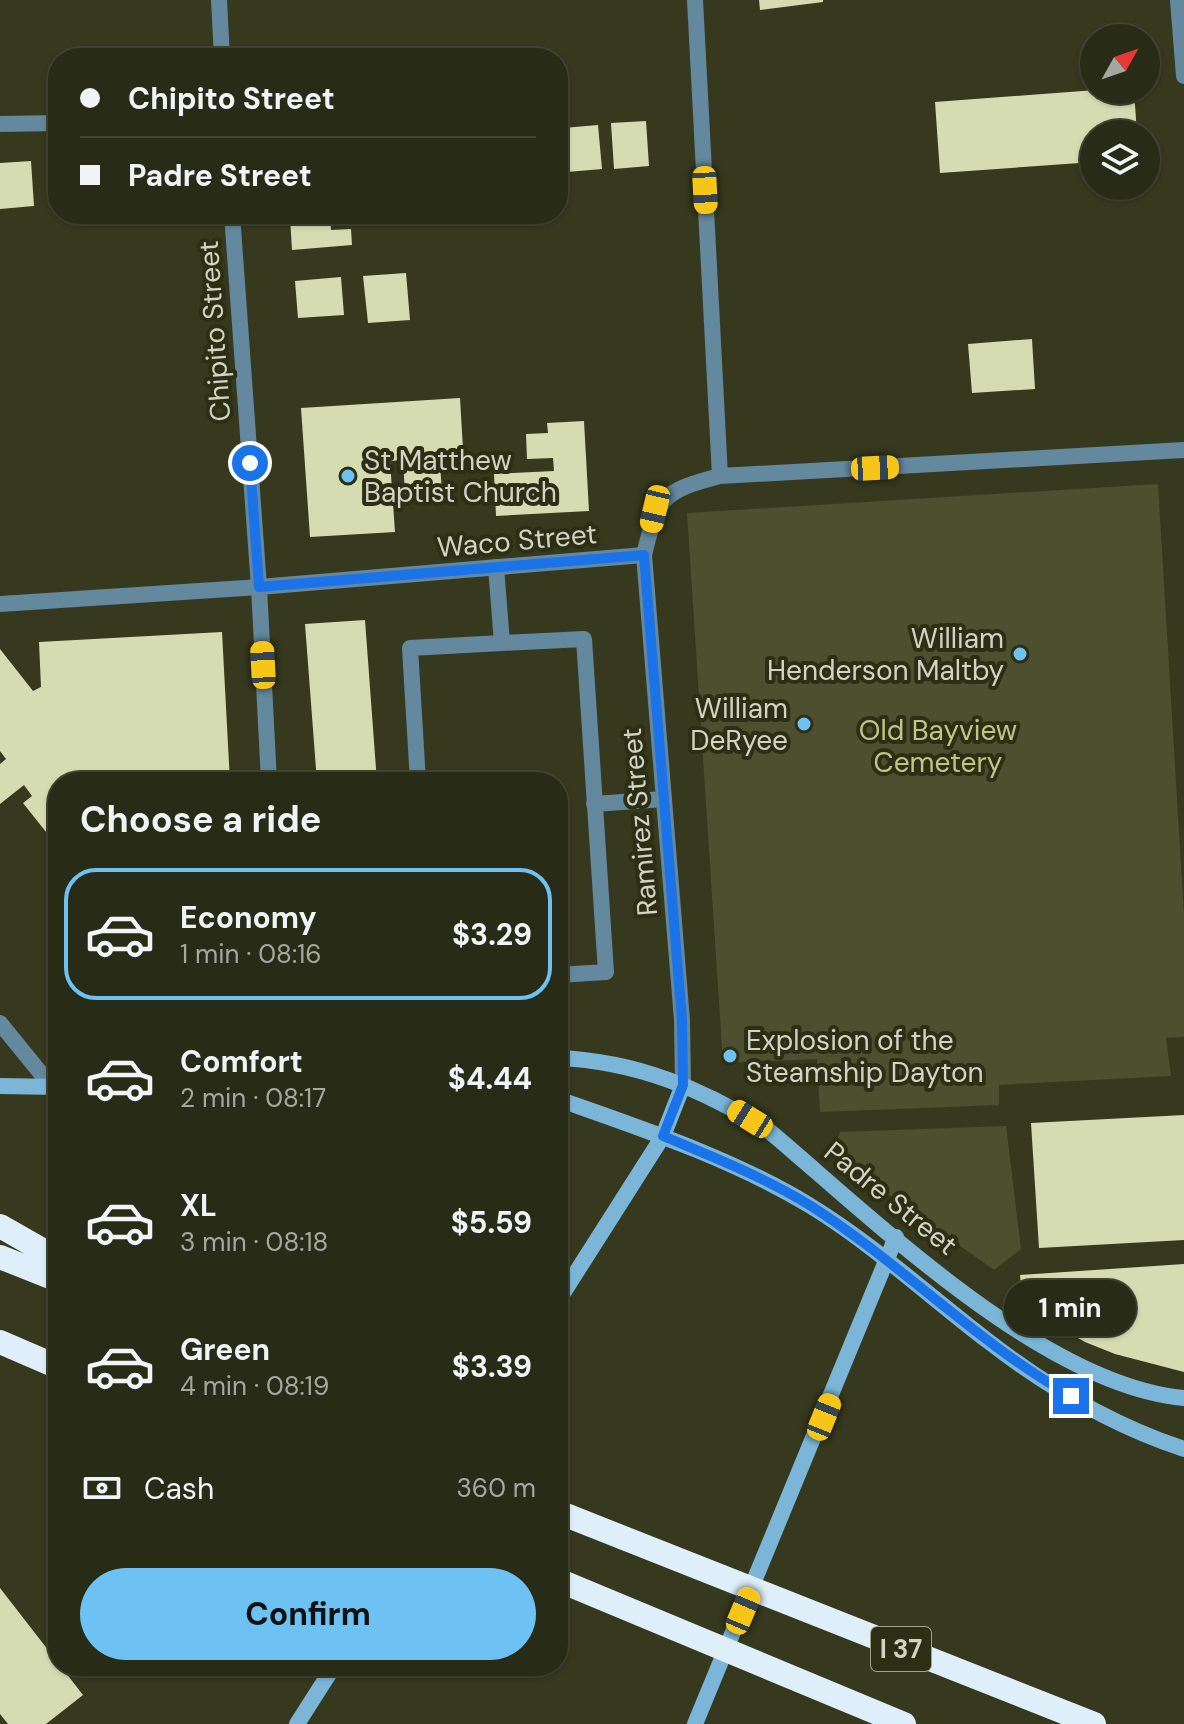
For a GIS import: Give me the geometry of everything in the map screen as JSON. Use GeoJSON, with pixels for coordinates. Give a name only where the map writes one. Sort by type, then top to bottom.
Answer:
{"type":"FeatureCollection","features":[{"type":"Feature","properties":{"kind":"highway"},"geometry":{"type":"LineString","coordinates":[[0,1226],[48,1253]]}},
{"type":"Feature","properties":{"kind":"highway"},"geometry":{"type":"LineString","coordinates":[[0,1257],[48,1276]]}},
{"type":"Feature","properties":{"kind":"highway"},"geometry":{"type":"LineString","coordinates":[[0,1342],[48,1363]]}},
{"type":"Feature","properties":{"kind":"highway"},"geometry":{"type":"LineString","coordinates":[[0,1359],[48,1375]]}},
{"type":"Feature","properties":{"kind":"highway","name":"I 37"},"geometry":{"type":"LineString","coordinates":[[568,1516],[1094,1724]]}},
{"type":"Feature","properties":{"kind":"highway","name":"I 37"},"geometry":{"type":"LineString","coordinates":[[568,1584],[904,1724]]}},
{"type":"Feature","properties":{"kind":"main road","name":"Padre Street"},"geometry":{"type":"LineString","coordinates":[[568,1058],[591,1059],[645,1069],[732,1108],[768,1130],[995,1316],[1105,1379],[1184,1398]]}},
{"type":"Feature","properties":{"kind":"main road"},"geometry":{"type":"LineString","coordinates":[[568,1285],[663,1136],[683,1085]]}},
{"type":"Feature","properties":{"kind":"main road"},"geometry":{"type":"LineString","coordinates":[[0,1086],[48,1087]]}},
{"type":"Feature","properties":{"kind":"main road","name":"Padre Street"},"geometry":{"type":"LineString","coordinates":[[568,1103],[663,1136],[754,1174],[810,1206],[887,1260],[990,1343],[1046,1381],[1155,1439],[1184,1449]]}},
{"type":"Feature","properties":{"kind":"main road"},"geometry":{"type":"LineString","coordinates":[[695,1724],[803,1469],[896,1237]]}},
{"type":"Feature","properties":{"kind":"main road"},"geometry":{"type":"LineString","coordinates":[[297,1724],[327,1676]]}},
{"type":"Feature","properties":{"kind":"street"},"geometry":{"type":"LineString","coordinates":[[219,0],[221,48]]}},
{"type":"Feature","properties":{"kind":"street"},"geometry":{"type":"LineString","coordinates":[[695,0],[720,476]]}},
{"type":"Feature","properties":{"kind":"street"},"geometry":{"type":"LineString","coordinates":[[1178,0],[1184,76]]}},
{"type":"Feature","properties":{"kind":"street"},"geometry":{"type":"LineString","coordinates":[[0,124],[48,123]]}},
{"type":"Feature","properties":{"kind":"street","name":"Chipito Street"},"geometry":{"type":"LineString","coordinates":[[233,224],[259,587],[268,772]]}},
{"type":"Feature","properties":{"kind":"street"},"geometry":{"type":"LineString","coordinates":[[644,555],[655,509],[680,486],[720,476],[1184,450]]}},
{"type":"Feature","properties":{"kind":"street","name":"Waco Street"},"geometry":{"type":"LineString","coordinates":[[0,604],[259,587],[644,555]]}},
{"type":"Feature","properties":{"kind":"street","name":"Ramirez Street"},"geometry":{"type":"LineString","coordinates":[[644,555],[682,1020],[683,1085]]}},
{"type":"Feature","properties":{"kind":"street"},"geometry":{"type":"LineString","coordinates":[[496,567],[502,643]]}},
{"type":"Feature","properties":{"kind":"street"},"geometry":{"type":"LineString","coordinates":[[417,772],[410,648],[584,639],[606,972],[568,974]]}},
{"type":"Feature","properties":{"kind":"street"},"geometry":{"type":"LineString","coordinates":[[594,804],[664,799]]}},
{"type":"Feature","properties":{"kind":"street"},"geometry":{"type":"LineString","coordinates":[[0,1023],[48,1079]]}},
{"type":"Feature","properties":{"kind":"green space","name":"Old Bayview Cemetery"},"geometry":{"type":"Polygon","coordinates":[[[1158,484],[1184,915],[1184,1037],[1166,1038],[1171,1076],[999,1085],[999,1105],[820,1112],[817,1059],[723,1063],[687,513],[1158,484]]]}},
{"type":"Feature","properties":{"kind":"green space"},"geometry":{"type":"Polygon","coordinates":[[[1006,1126],[1021,1249],[994,1270],[832,1154],[840,1132],[1006,1126]]]}},
{"type":"Feature","properties":{"kind":"building"},"geometry":{"type":"Polygon","coordinates":[[[759,0],[823,0],[823,2],[760,10],[759,0]]]}},
{"type":"Feature","properties":{"kind":"building"},"geometry":{"type":"Polygon","coordinates":[[[1080,91],[1080,104],[1135,104],[1136,120],[1080,120],[1080,163],[940,173],[935,102],[1080,91]]]}},
{"type":"Feature","properties":{"kind":"building"},"geometry":{"type":"Polygon","coordinates":[[[646,121],[649,166],[614,169],[611,123],[646,121]]]}},
{"type":"Feature","properties":{"kind":"building"},"geometry":{"type":"Polygon","coordinates":[[[598,125],[602,169],[568,172],[568,128],[598,125]]]}},
{"type":"Feature","properties":{"kind":"building"},"geometry":{"type":"Polygon","coordinates":[[[31,161],[34,206],[0,209],[0,163],[31,161]]]}},
{"type":"Feature","properties":{"kind":"building"},"geometry":{"type":"Polygon","coordinates":[[[290,224],[331,224],[331,230],[351,229],[352,245],[292,250],[290,224]]]}},
{"type":"Feature","properties":{"kind":"building"},"geometry":{"type":"Polygon","coordinates":[[[406,273],[410,320],[368,323],[363,276],[406,273]]]}},
{"type":"Feature","properties":{"kind":"building"},"geometry":{"type":"Polygon","coordinates":[[[341,277],[344,315],[298,318],[295,281],[341,277]]]}},
{"type":"Feature","properties":{"kind":"building"},"geometry":{"type":"Polygon","coordinates":[[[1032,339],[1035,389],[972,393],[968,344],[1032,339]]]}},
{"type":"Feature","properties":{"kind":"building","name":"St Matthew Baptist Church"},"geometry":{"type":"Polygon","coordinates":[[[460,398],[463,449],[439,451],[442,492],[405,494],[403,460],[390,461],[395,532],[310,537],[301,408],[460,398]]]}},
{"type":"Feature","properties":{"kind":"building"},"geometry":{"type":"Polygon","coordinates":[[[584,421],[589,511],[496,516],[494,474],[554,471],[553,458],[527,459],[526,434],[548,433],[547,423],[584,421]]]}},
{"type":"Feature","properties":{"kind":"building"},"geometry":{"type":"Polygon","coordinates":[[[365,620],[376,772],[316,772],[305,624],[365,620]]]}},
{"type":"Feature","properties":{"kind":"building"},"geometry":{"type":"Polygon","coordinates":[[[222,632],[229,772],[48,772],[48,834],[23,803],[32,796],[24,785],[0,804],[0,764],[6,759],[0,751],[0,649],[33,691],[41,687],[39,642],[222,632]]]}},
{"type":"Feature","properties":{"kind":"building"},"geometry":{"type":"Polygon","coordinates":[[[1184,1115],[1184,1240],[1039,1248],[1031,1123],[1184,1115]]]}},
{"type":"Feature","properties":{"kind":"building"},"geometry":{"type":"Polygon","coordinates":[[[1184,1264],[1184,1372],[1115,1354],[1085,1342],[1045,1319],[1022,1300],[1020,1275],[1184,1264]]]}},
{"type":"Feature","properties":{"kind":"building"},"geometry":{"type":"Polygon","coordinates":[[[0,1588],[48,1650],[48,1676],[68,1676],[83,1695],[46,1724],[8,1724],[0,1714],[0,1588]]]}},
{"type":"Feature","properties":{"kind":"place","name":"St Matthew Baptist Church"},"geometry":{"type":"Point","coordinates":[348,476]}},
{"type":"Feature","properties":{"kind":"place","name":"William Henderson Maltby"},"geometry":{"type":"Point","coordinates":[1020,654]}},
{"type":"Feature","properties":{"kind":"place","name":"William DeRyee"},"geometry":{"type":"Point","coordinates":[804,724]}},
{"type":"Feature","properties":{"kind":"place","name":"Explosion of the Steamship Dayton"},"geometry":{"type":"Point","coordinates":[730,1056]}},
{"type":"Feature","properties":{"kind":"route"},"geometry":{"type":"LineString","coordinates":[[250,463],[259,587],[644,555],[682,1020],[683,1085],[663,1136],[754,1174],[810,1206],[887,1260],[990,1343],[1071,1396]]}}]}
